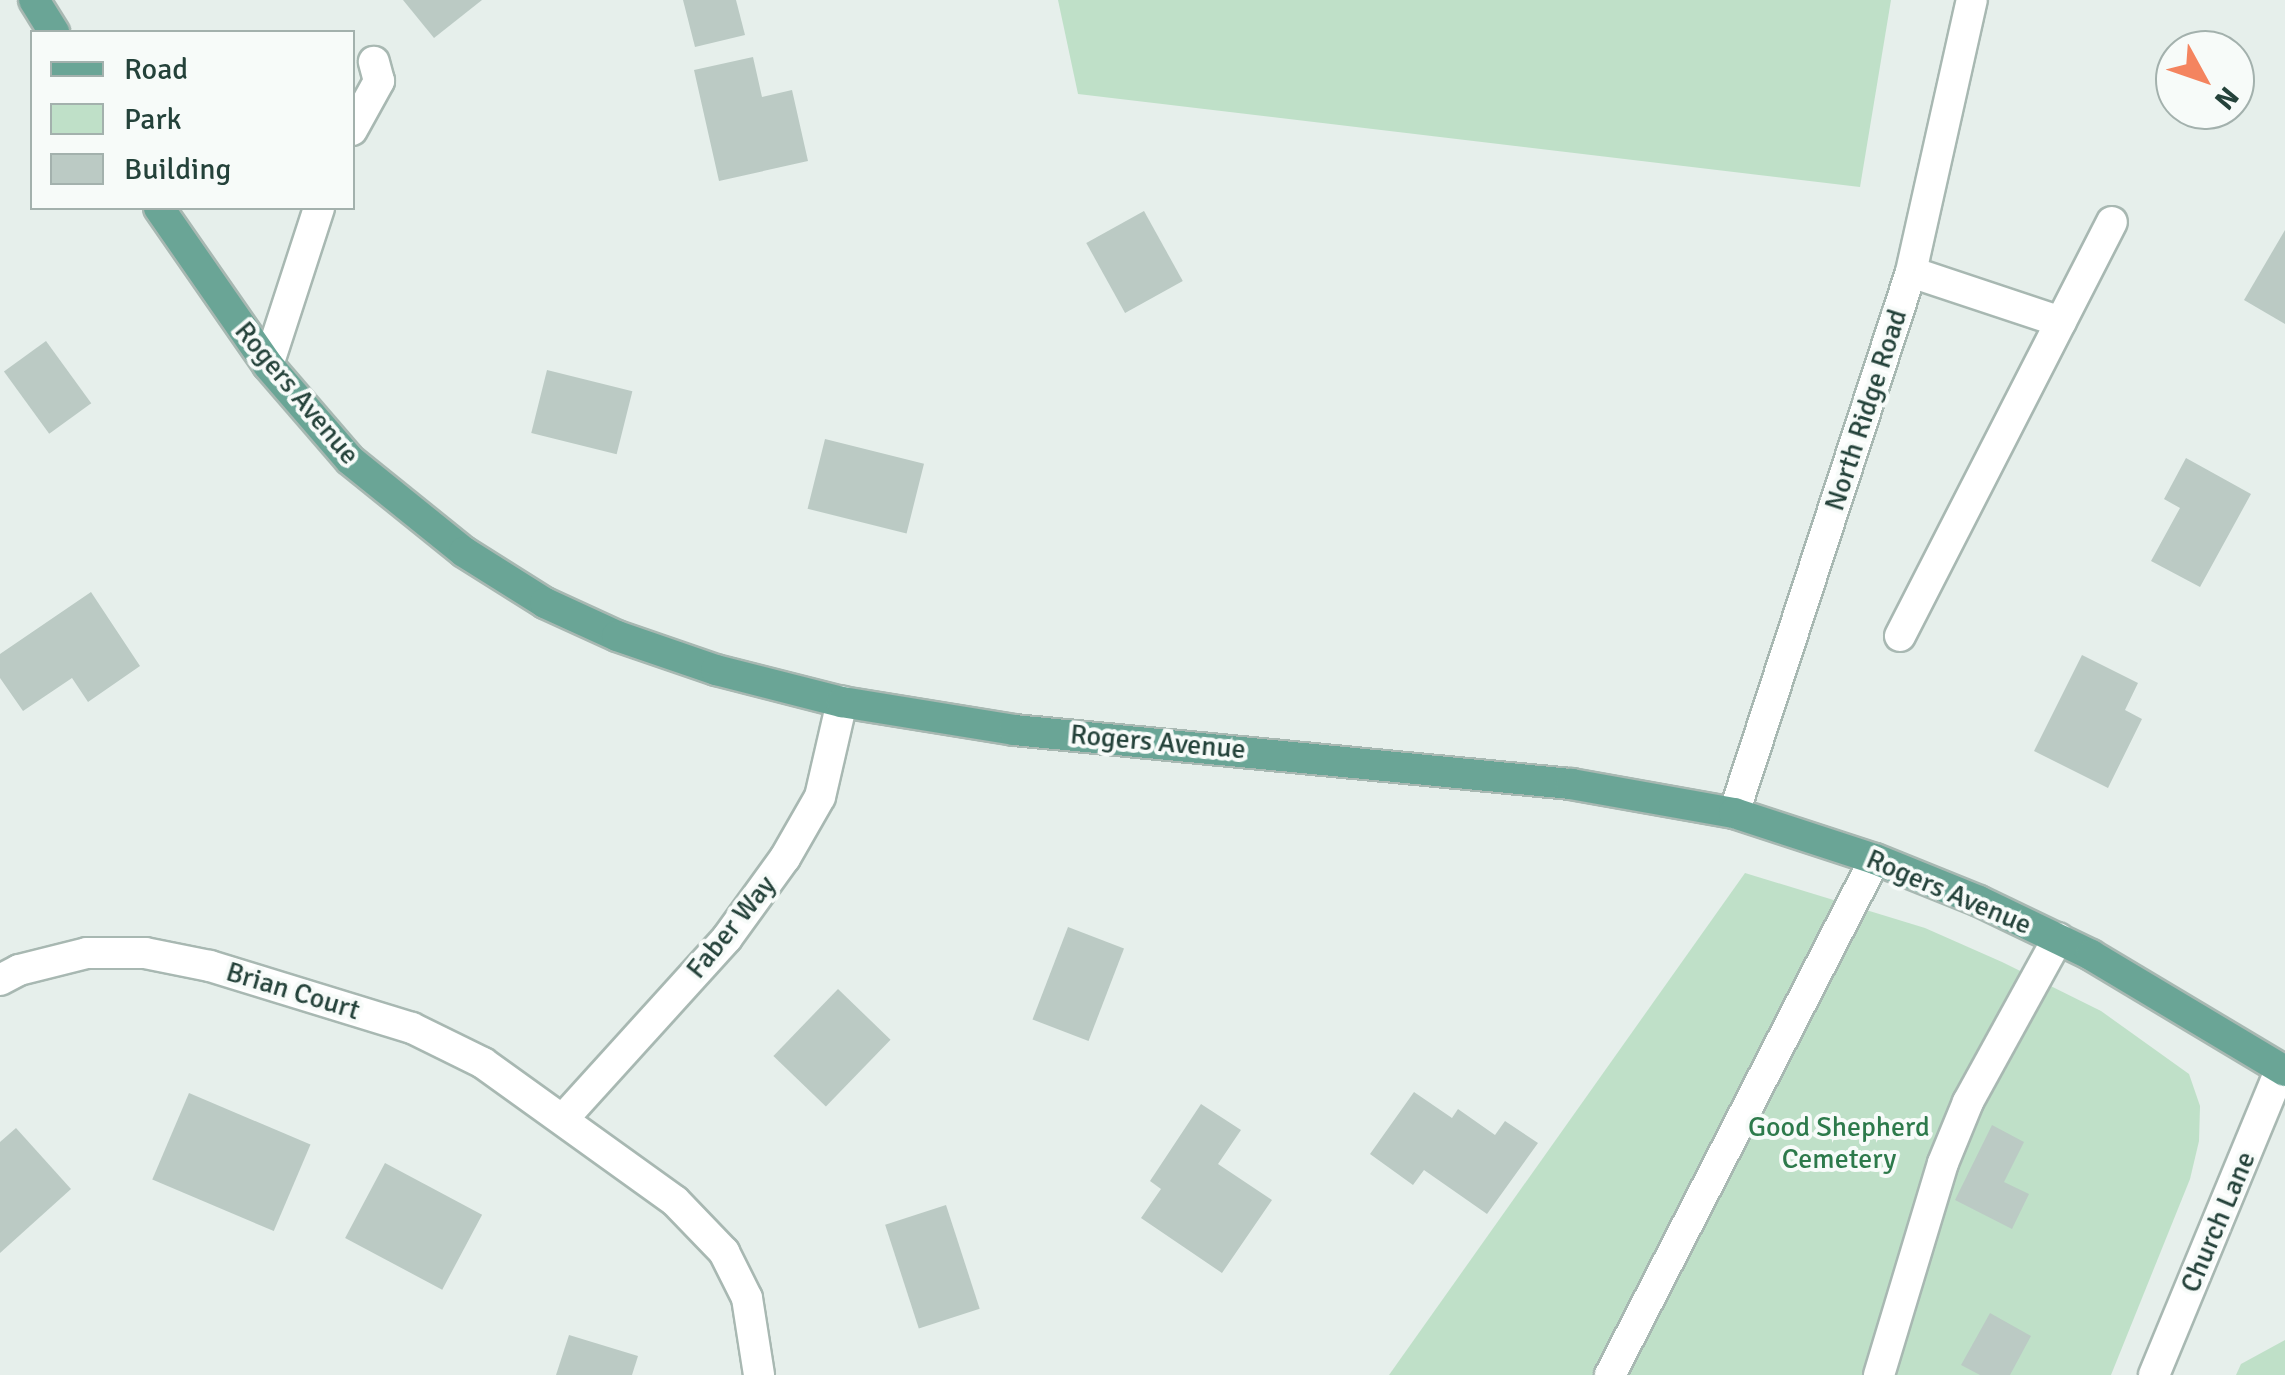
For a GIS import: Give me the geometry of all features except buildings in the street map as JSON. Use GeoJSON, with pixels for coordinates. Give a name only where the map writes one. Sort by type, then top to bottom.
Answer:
{"type":"FeatureCollection","features":[{"type":"Feature","properties":{"kind":"main road"},"geometry":{"type":"LineString","coordinates":[[34,0],[53,30]]}},
{"type":"Feature","properties":{"kind":"main road","name":"Rogers Avenue"},"geometry":{"type":"LineString","coordinates":[[160,210],[268,365],[350,460],[464,552],[546,603],[617,636],[716,670],[842,702],[1014,730],[1571,784],[1734,813],[1875,859],[2058,938],[2283,1070]]}},
{"type":"Feature","properties":{"kind":"street","name":"North Ridge Road"},"geometry":{"type":"LineString","coordinates":[[1734,813],[1910,272],[1972,0]]}},
{"type":"Feature","properties":{"kind":"street"},"geometry":{"type":"LineString","coordinates":[[355,125],[379,82],[374,62]]}},
{"type":"Feature","properties":{"kind":"street"},"geometry":{"type":"LineString","coordinates":[[268,365],[318,210]]}},
{"type":"Feature","properties":{"kind":"street"},"geometry":{"type":"LineString","coordinates":[[1900,636],[2112,222]]}},
{"type":"Feature","properties":{"kind":"street"},"geometry":{"type":"LineString","coordinates":[[1910,272],[2061,322]]}},
{"type":"Feature","properties":{"kind":"street","name":"Faber Way"},"geometry":{"type":"LineString","coordinates":[[564,1119],[727,938],[785,858],[820,797],[842,702]]}},
{"type":"Feature","properties":{"kind":"street"},"geometry":{"type":"LineString","coordinates":[[1610,1375],[1875,859]]}},
{"type":"Feature","properties":{"kind":"street"},"geometry":{"type":"LineString","coordinates":[[1879,1375],[1943,1163],[1968,1102],[2058,938]]}},
{"type":"Feature","properties":{"kind":"street","name":"Brian Court"},"geometry":{"type":"LineString","coordinates":[[0,980],[19,970],[87,953],[144,953],[210,966],[412,1028],[482,1063],[675,1200],[724,1252],[748,1298],[759,1375]]}},
{"type":"Feature","properties":{"kind":"street","name":"Church Lane"},"geometry":{"type":"LineString","coordinates":[[2154,1375],[2283,1070]]}},
{"type":"Feature","properties":{"kind":"green space"},"geometry":{"type":"Polygon","coordinates":[[[1058,0],[1891,0],[1860,187],[1078,94],[1058,0]]]}},
{"type":"Feature","properties":{"kind":"green space","name":"Good Shepherd Cemetery"},"geometry":{"type":"Polygon","coordinates":[[[1745,873],[1925,928],[2002,962],[2101,1011],[2189,1074],[2200,1106],[2199,1141],[2190,1179],[2111,1375],[1389,1375],[1745,873]]]}},
{"type":"Feature","properties":{"kind":"green space"},"geometry":{"type":"Polygon","coordinates":[[[2285,1340],[2285,1375],[2236,1375],[2241,1364],[2285,1340]]]}}]}
